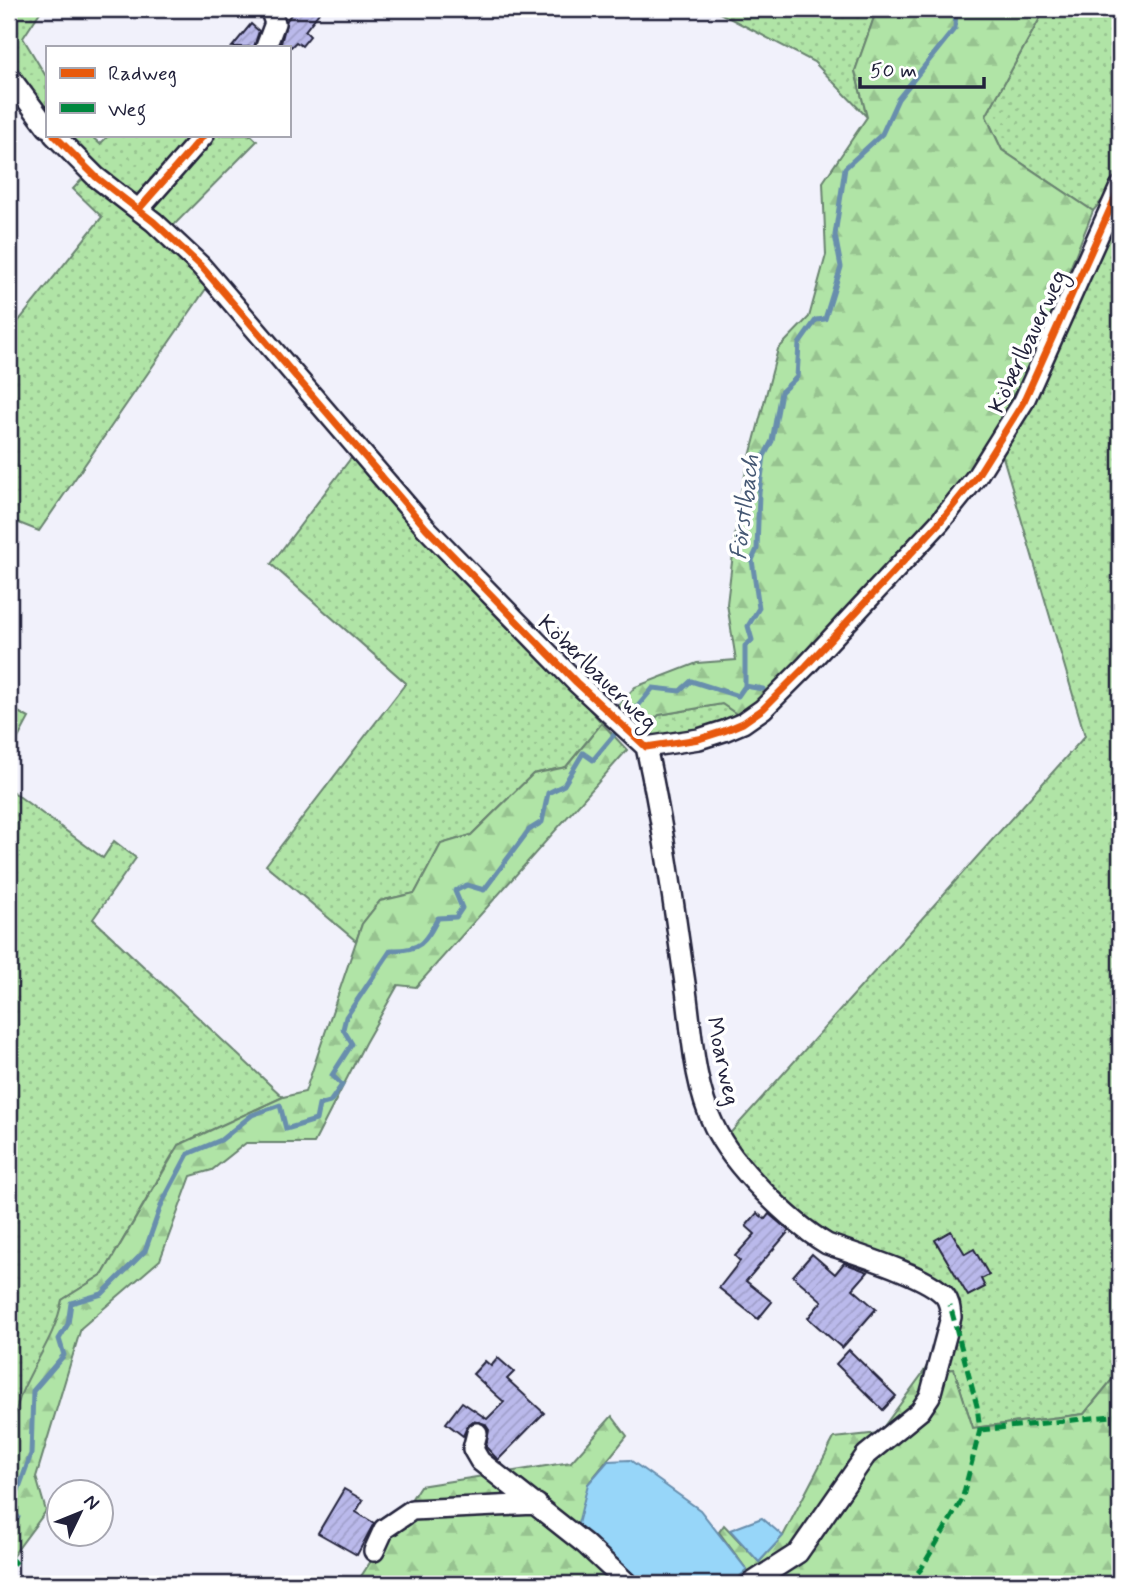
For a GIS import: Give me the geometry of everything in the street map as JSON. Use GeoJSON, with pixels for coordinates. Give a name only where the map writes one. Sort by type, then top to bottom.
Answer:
{"type":"FeatureCollection","features":[{"type":"Feature","properties":{"kind":"street"},"geometry":{"type":"LineString","coordinates":[[267,46],[275,23],[270,9]]}},
{"type":"Feature","properties":{"kind":"street"},"geometry":{"type":"LineString","coordinates":[[9,75],[46,126]]}},
{"type":"Feature","properties":{"kind":"street","name":"Köberlbauerweg"},"geometry":{"type":"LineString","coordinates":[[55,136],[96,177],[139,209],[182,247],[224,290],[426,528],[623,728],[646,747],[669,745],[712,735],[743,723],[763,709],[940,522],[977,476],[1024,401],[1120,187]]}},
{"type":"Feature","properties":{"kind":"street"},"geometry":{"type":"LineString","coordinates":[[139,209],[203,136]]}},
{"type":"Feature","properties":{"kind":"street","name":"Moarweg"},"geometry":{"type":"LineString","coordinates":[[646,747],[659,807],[696,1060],[713,1124],[724,1144],[767,1193],[817,1238],[925,1282],[944,1294],[950,1305],[951,1317],[930,1396],[920,1411],[866,1455],[798,1553],[750,1584]]}},
{"type":"Feature","properties":{"kind":"street"},"geometry":{"type":"LineString","coordinates":[[477,1433],[473,1449],[481,1461],[585,1544],[628,1584]]}},
{"type":"Feature","properties":{"kind":"street"},"geometry":{"type":"LineString","coordinates":[[374,1551],[384,1529],[412,1510],[537,1504]]}},
{"type":"Feature","properties":{"kind":"green space"},"geometry":{"type":"Polygon","coordinates":[[[9,9],[42,9],[23,38],[46,76],[46,119],[9,65],[9,9]]]}},
{"type":"Feature","properties":{"kind":"green space"},"geometry":{"type":"Polygon","coordinates":[[[712,9],[877,9],[855,71],[867,117],[814,62],[712,9]]]}},
{"type":"Feature","properties":{"kind":"green space"},"geometry":{"type":"Polygon","coordinates":[[[877,9],[1045,9],[986,116],[1002,150],[1093,211],[1026,379],[962,487],[760,701],[738,715],[722,704],[659,715],[637,734],[614,710],[635,687],[697,663],[736,660],[727,604],[740,495],[778,349],[809,317],[826,255],[823,182],[867,117],[855,71],[877,9]]]}},
{"type":"Feature","properties":{"kind":"green space"},"geometry":{"type":"Polygon","coordinates":[[[1045,9],[1120,9],[1120,179],[1093,211],[1002,150],[986,116],[1045,9]]]}},
{"type":"Feature","properties":{"kind":"green space"},"geometry":{"type":"Polygon","coordinates":[[[61,136],[91,136],[100,144],[108,136],[252,136],[257,141],[171,228],[61,136]]]}},
{"type":"Feature","properties":{"kind":"green space"},"geometry":{"type":"Polygon","coordinates":[[[84,177],[136,215],[210,283],[39,531],[9,519],[9,333],[102,217],[73,189],[84,177]]]}},
{"type":"Feature","properties":{"kind":"green space"},"geometry":{"type":"Polygon","coordinates":[[[1120,197],[1120,1370],[1084,1414],[973,1428],[954,1369],[923,1373],[959,1308],[812,1229],[725,1139],[1085,736],[1001,450],[1120,197]]]}},
{"type":"Feature","properties":{"kind":"green space"},"geometry":{"type":"Polygon","coordinates":[[[351,458],[488,598],[602,723],[566,767],[533,774],[471,835],[441,844],[415,893],[380,901],[362,924],[356,941],[266,865],[406,683],[271,564],[351,458]]]}},
{"type":"Feature","properties":{"kind":"green space"},"geometry":{"type":"Polygon","coordinates":[[[722,704],[738,715],[721,727],[649,739],[637,734],[659,715],[722,704]]]}},
{"type":"Feature","properties":{"kind":"green space"},"geometry":{"type":"Polygon","coordinates":[[[9,707],[29,718],[9,755],[9,707]]]}},
{"type":"Feature","properties":{"kind":"green space"},"geometry":{"type":"Polygon","coordinates":[[[602,723],[627,750],[416,987],[398,985],[314,1143],[246,1143],[212,1170],[191,1176],[160,1260],[81,1328],[36,1477],[46,1511],[9,1561],[8,1477],[15,1414],[26,1382],[55,1325],[62,1300],[103,1274],[179,1145],[283,1097],[305,1092],[362,924],[380,901],[415,893],[441,844],[471,835],[533,774],[566,767],[602,723]]]}},
{"type":"Feature","properties":{"kind":"green space"},"geometry":{"type":"Polygon","coordinates":[[[9,789],[103,858],[114,841],[136,858],[93,919],[283,1097],[178,1145],[103,1274],[62,1300],[59,1320],[21,1395],[9,1450],[9,789]]]}},
{"type":"Feature","properties":{"kind":"green space"},"geometry":{"type":"Polygon","coordinates":[[[954,1369],[973,1428],[1084,1414],[1120,1370],[1120,1584],[731,1584],[747,1570],[719,1532],[724,1525],[759,1562],[783,1536],[834,1438],[879,1433],[923,1373],[954,1369]]]}},
{"type":"Feature","properties":{"kind":"green space"},"geometry":{"type":"Polygon","coordinates":[[[612,1416],[627,1436],[588,1484],[604,1552],[640,1584],[356,1584],[420,1486],[571,1462],[612,1416]]]}},
{"type":"Feature","properties":{"kind":"water"},"geometry":{"type":"Polygon","coordinates":[[[630,1460],[700,1510],[747,1570],[731,1584],[640,1584],[604,1552],[578,1524],[588,1484],[608,1461],[630,1460]]]}},
{"type":"Feature","properties":{"kind":"water"},"geometry":{"type":"Polygon","coordinates":[[[762,1518],[783,1536],[759,1562],[730,1530],[762,1518]]]}},
{"type":"Feature","properties":{"kind":"building"},"geometry":{"type":"Polygon","coordinates":[[[295,9],[322,9],[305,31],[310,36],[302,46],[296,42],[291,47],[280,46],[287,20],[295,9]]]}},
{"type":"Feature","properties":{"kind":"building"},"geometry":{"type":"Polygon","coordinates":[[[251,24],[259,31],[254,46],[233,46],[251,24]]]}},
{"type":"Feature","properties":{"kind":"building"},"geometry":{"type":"Polygon","coordinates":[[[757,1213],[765,1219],[769,1214],[789,1231],[746,1281],[772,1302],[758,1319],[719,1288],[740,1261],[735,1256],[755,1234],[746,1226],[757,1213]]]}},
{"type":"Feature","properties":{"kind":"building"},"geometry":{"type":"Polygon","coordinates":[[[951,1231],[965,1254],[974,1249],[989,1275],[981,1279],[985,1287],[968,1296],[935,1240],[951,1231]]]}},
{"type":"Feature","properties":{"kind":"building"},"geometry":{"type":"Polygon","coordinates":[[[812,1254],[835,1274],[844,1263],[868,1272],[853,1289],[876,1309],[842,1348],[808,1318],[822,1301],[793,1276],[812,1254]]]}},
{"type":"Feature","properties":{"kind":"building"},"geometry":{"type":"Polygon","coordinates":[[[849,1350],[896,1396],[883,1410],[836,1364],[849,1350]]]}},
{"type":"Feature","properties":{"kind":"building"},"geometry":{"type":"Polygon","coordinates":[[[498,1358],[514,1372],[507,1379],[544,1413],[498,1460],[486,1447],[489,1430],[485,1424],[473,1421],[463,1436],[446,1423],[462,1402],[487,1419],[504,1402],[473,1374],[485,1361],[491,1366],[498,1358]]]}},
{"type":"Feature","properties":{"kind":"building"},"geometry":{"type":"Polygon","coordinates":[[[344,1489],[363,1500],[356,1512],[374,1523],[357,1555],[318,1533],[344,1489]]]}},
{"type":"Feature","properties":{"kind":"waterway","name":"Förstlbach"},"geometry":{"type":"LineString","coordinates":[[9,1532],[18,1517],[11,1510],[31,1454],[33,1391],[64,1355],[59,1339],[68,1324],[71,1303],[102,1294],[145,1251],[162,1203],[188,1154],[221,1140],[252,1115],[280,1105],[286,1129],[316,1120],[319,1105],[330,1102],[342,1085],[332,1075],[352,1044],[343,1029],[346,1017],[391,950],[415,947],[429,934],[438,918],[456,917],[462,908],[455,891],[467,885],[484,890],[529,830],[542,822],[548,793],[564,785],[583,753],[593,760],[653,688],[680,691],[691,681],[738,696],[745,686],[745,646],[752,640],[748,626],[759,608],[752,560],[757,549],[759,493],[764,456],[772,441],[781,392],[797,377],[799,344],[816,320],[825,319],[841,267],[835,235],[845,168],[882,134],[898,99],[955,28],[956,9]]}},
{"type":"Feature","properties":{"kind":"waterway"},"geometry":{"type":"LineString","coordinates":[[745,686],[763,689]]}},
{"type":"Feature","properties":{"kind":"marked path"},"geometry":{"type":"LineString","coordinates":[[908,1584],[921,1569],[962,1500],[980,1430],[977,1406],[950,1305]]}},
{"type":"Feature","properties":{"kind":"marked path"},"geometry":{"type":"LineString","coordinates":[[980,1430],[1120,1415]]}},
{"type":"Feature","properties":{"kind":"marked path"},"geometry":{"type":"LineString","coordinates":[[9,1557],[17,1565]]}},
{"type":"Feature","properties":{"kind":"cycle path"},"geometry":{"type":"LineString","coordinates":[[55,136],[96,177],[154,222],[201,266],[426,528],[576,682],[646,747],[699,739],[724,731],[743,723],[763,709],[940,522],[977,476],[1024,401],[1120,187]]}},
{"type":"Feature","properties":{"kind":"cycle path"},"geometry":{"type":"LineString","coordinates":[[139,209],[203,136]]}}]}
